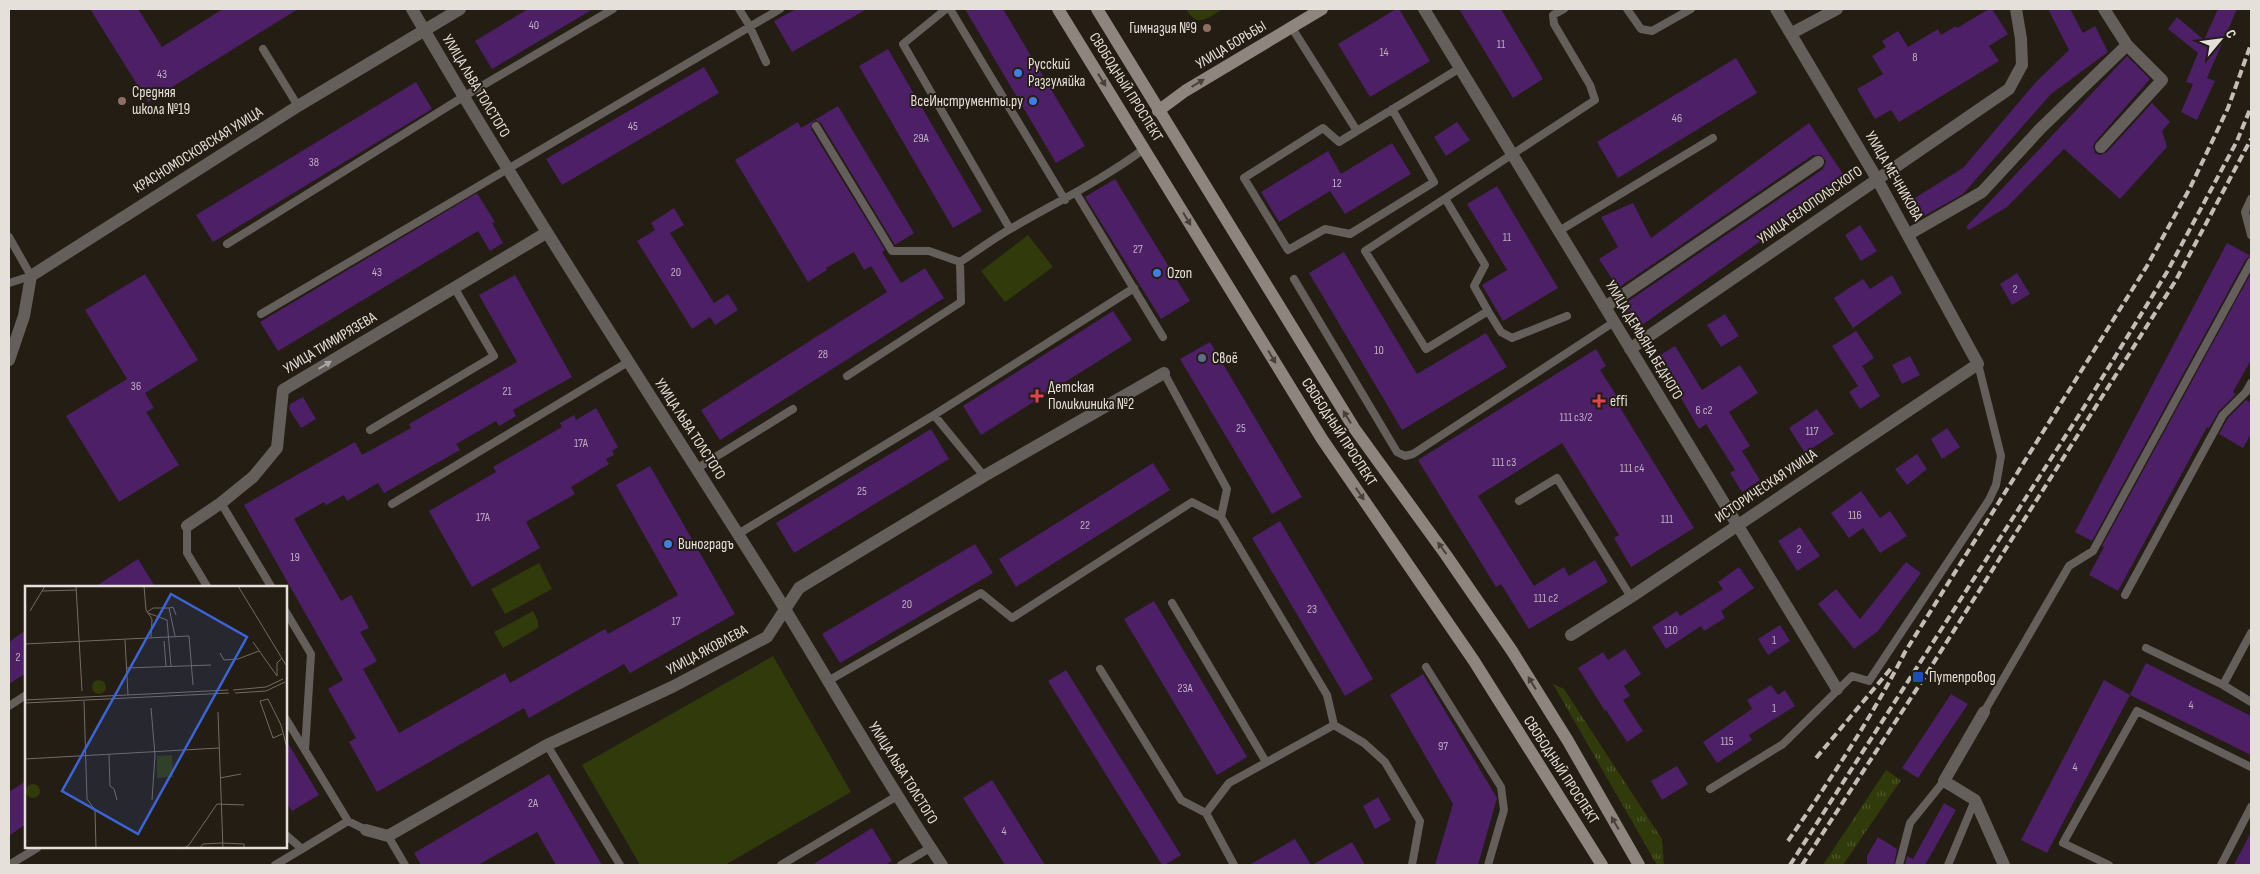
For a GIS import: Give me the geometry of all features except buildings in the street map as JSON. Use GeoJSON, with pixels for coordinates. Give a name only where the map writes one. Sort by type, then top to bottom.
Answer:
{"type":"FeatureCollection","features":[{"type":"Feature","properties":{"kind":"main road","name":"СВОБОДНЫЙ ПРОСПЕКТ"},"geometry":{"type":"LineString","coordinates":[[1058,9],[1322,439],[1474,661],[1602,865]]}},
{"type":"Feature","properties":{"kind":"main road","name":"СВОБОДНЫЙ ПРОСПЕКТ"},"geometry":{"type":"LineString","coordinates":[[1097,9],[1354,428],[1446,555],[1512,651],[1568,741],[1639,865]]}},
{"type":"Feature","properties":{"kind":"main road","name":"УЛИЦА БОРЬБЫ"},"geometry":{"type":"LineString","coordinates":[[1158,111],[1185,91],[1322,9]]}},
{"type":"Feature","properties":{"kind":"street","name":"УЛИЦА ЛЬВА ТОЛСТОГО"},"geometry":{"type":"LineString","coordinates":[[412,9],[546,233],[785,608],[897,796],[942,865]]}},
{"type":"Feature","properties":{"kind":"street","name":"КРАСНОМОСКОВСКАЯ УЛИЦА"},"geometry":{"type":"LineString","coordinates":[[31,276],[298,106],[460,9]]}},
{"type":"Feature","properties":{"kind":"street","name":"УЛИЦА ДЕМЬЯНА БЕДНОГО"},"geometry":{"type":"LineString","coordinates":[[1424,9],[1837,689]]}},
{"type":"Feature","properties":{"kind":"street","name":"УЛИЦА МЕЧНИКОВА"},"geometry":{"type":"LineString","coordinates":[[1776,9],[1877,178],[1978,364]]}},
{"type":"Feature","properties":{"kind":"street"},"geometry":{"type":"LineString","coordinates":[[1792,33],[1837,9]]}},
{"type":"Feature","properties":{"kind":"street","name":"УЛИЦА БЕЛОПОЛЬСКОГО"},"geometry":{"type":"LineString","coordinates":[[1630,349],[1877,178],[2010,89],[2022,65],[2021,39],[2016,9]]}},
{"type":"Feature","properties":{"kind":"street"},"geometry":{"type":"LineString","coordinates":[[2101,147],[2162,80],[2127,44],[2104,9]]}},
{"type":"Feature","properties":{"kind":"street"},"geometry":{"type":"LineString","coordinates":[[1908,234],[1982,192],[2040,129],[2127,44]]}},
{"type":"Feature","properties":{"kind":"street"},"geometry":{"type":"LineString","coordinates":[[1605,307],[1818,162]]}},
{"type":"Feature","properties":{"kind":"street","name":"УЛИЦА ТИМИРЯЗЕВА"},"geometry":{"type":"LineString","coordinates":[[187,526],[221,503],[253,477],[277,448],[283,390],[546,233]]}},
{"type":"Feature","properties":{"kind":"street"},"geometry":{"type":"LineString","coordinates":[[9,360],[24,316],[31,276]]}},
{"type":"Feature","properties":{"kind":"street","name":"ИСТОРИЧЕСКАЯ УЛИЦА"},"geometry":{"type":"LineString","coordinates":[[1571,635],[1631,597],[1978,364]]}},
{"type":"Feature","properties":{"kind":"street","name":"УЛИЦА ЯКОВЛЕВА"},"geometry":{"type":"LineString","coordinates":[[388,836],[547,745],[672,687],[767,637],[799,588],[984,476],[1164,373]]}},
{"type":"Feature","properties":{"kind":"street"},"geometry":{"type":"LineString","coordinates":[[1984,712],[1944,781],[1975,800],[2004,865]]}},
{"type":"Feature","properties":{"kind":"street"},"geometry":{"type":"LineString","coordinates":[[366,830],[388,836]]}},
{"type":"Feature","properties":{"kind":"lane"},"geometry":{"type":"LineString","coordinates":[[227,244],[463,97],[612,9]]}},
{"type":"Feature","properties":{"kind":"lane"},"geometry":{"type":"LineString","coordinates":[[739,9],[766,62]]}},
{"type":"Feature","properties":{"kind":"lane"},"geometry":{"type":"LineString","coordinates":[[261,314],[506,168],[780,9]]}},
{"type":"Feature","properties":{"kind":"lane"},"geometry":{"type":"LineString","coordinates":[[946,9],[903,44],[1010,229]]}},
{"type":"Feature","properties":{"kind":"lane"},"geometry":{"type":"LineString","coordinates":[[950,9],[1064,200]]}},
{"type":"Feature","properties":{"kind":"lane"},"geometry":{"type":"LineString","coordinates":[[1488,311],[1426,349],[1365,251],[1446,200],[1595,100],[1590,85],[1554,24],[1553,15],[1564,9]]}},
{"type":"Feature","properties":{"kind":"lane"},"geometry":{"type":"LineString","coordinates":[[1627,9],[1641,29],[1652,31],[1691,9]]}},
{"type":"Feature","properties":{"kind":"lane"},"geometry":{"type":"LineString","coordinates":[[1292,28],[1357,131]]}},
{"type":"Feature","properties":{"kind":"lane"},"geometry":{"type":"LineString","coordinates":[[263,49],[298,106]]}},
{"type":"Feature","properties":{"kind":"lane"},"geometry":{"type":"LineString","coordinates":[[1392,109],[1434,182],[1350,234],[1325,229],[1288,250],[1244,178],[1323,128],[1339,142],[1392,109],[1460,68]]}},
{"type":"Feature","properties":{"kind":"lane"},"geometry":{"type":"LineString","coordinates":[[816,126],[892,251],[929,251],[960,262]]}},
{"type":"Feature","properties":{"kind":"lane"},"geometry":{"type":"LineString","coordinates":[[1559,231],[1713,138]]}},
{"type":"Feature","properties":{"kind":"lane"},"geometry":{"type":"LineString","coordinates":[[960,262],[1010,229],[1076,193],[1144,149]]}},
{"type":"Feature","properties":{"kind":"lane"},"geometry":{"type":"LineString","coordinates":[[1076,193],[1163,337]]}},
{"type":"Feature","properties":{"kind":"lane"},"geometry":{"type":"LineString","coordinates":[[2251,199],[2245,212],[2251,235]]}},
{"type":"Feature","properties":{"kind":"lane"},"geometry":{"type":"LineString","coordinates":[[1446,200],[1485,265],[1474,286],[1501,332],[1512,338],[1567,316]]}},
{"type":"Feature","properties":{"kind":"lane"},"geometry":{"type":"LineString","coordinates":[[9,238],[31,276],[9,283]]}},
{"type":"Feature","properties":{"kind":"lane"},"geometry":{"type":"LineString","coordinates":[[847,376],[960,302],[960,262]]}},
{"type":"Feature","properties":{"kind":"lane"},"geometry":{"type":"LineString","coordinates":[[1984,712],[2069,566],[2093,551],[2251,262]]}},
{"type":"Feature","properties":{"kind":"lane"},"geometry":{"type":"LineString","coordinates":[[1294,279],[1397,452],[1405,456],[1413,454],[1614,322]]}},
{"type":"Feature","properties":{"kind":"lane"},"geometry":{"type":"LineString","coordinates":[[370,430],[494,356],[454,287]]}},
{"type":"Feature","properties":{"kind":"lane"},"geometry":{"type":"LineString","coordinates":[[738,534],[934,415],[1134,288]]}},
{"type":"Feature","properties":{"kind":"lane"},"geometry":{"type":"LineString","coordinates":[[392,504],[628,362]]}},
{"type":"Feature","properties":{"kind":"lane"},"geometry":{"type":"LineString","coordinates":[[1710,789],[1783,744],[1852,676],[1869,681],[1996,485],[2000,456],[1978,364]]}},
{"type":"Feature","properties":{"kind":"lane"},"geometry":{"type":"LineString","coordinates":[[1164,373],[1227,489],[1221,517]]}},
{"type":"Feature","properties":{"kind":"lane"},"geometry":{"type":"LineString","coordinates":[[2125,595],[2223,415],[2246,392],[2251,383]]}},
{"type":"Feature","properties":{"kind":"lane"},"geometry":{"type":"LineString","coordinates":[[696,469],[793,409]]}},
{"type":"Feature","properties":{"kind":"lane"},"geometry":{"type":"LineString","coordinates":[[934,415],[984,476]]}},
{"type":"Feature","properties":{"kind":"lane"},"geometry":{"type":"LineString","coordinates":[[1519,501],[1557,478],[1631,597]]}},
{"type":"Feature","properties":{"kind":"lane"},"geometry":{"type":"LineString","coordinates":[[828,681],[981,593],[1012,618],[1192,502],[1221,517],[1328,694],[1334,725],[1364,743],[1385,762],[1420,821],[1412,865]]}},
{"type":"Feature","properties":{"kind":"lane"},"geometry":{"type":"LineString","coordinates":[[221,503],[271,586]]}},
{"type":"Feature","properties":{"kind":"lane"},"geometry":{"type":"LineString","coordinates":[[187,526],[187,553],[207,586]]}},
{"type":"Feature","properties":{"kind":"lane"},"geometry":{"type":"LineString","coordinates":[[1172,603],[1266,762]]}},
{"type":"Feature","properties":{"kind":"lane"},"geometry":{"type":"LineString","coordinates":[[288,615],[311,654],[305,750]]}},
{"type":"Feature","properties":{"kind":"lane"},"geometry":{"type":"LineString","coordinates":[[2223,685],[2251,633]]}},
{"type":"Feature","properties":{"kind":"lane"},"geometry":{"type":"LineString","coordinates":[[2146,648],[2223,685],[2251,702]]}},
{"type":"Feature","properties":{"kind":"lane"},"geometry":{"type":"LineString","coordinates":[[1426,667],[1501,787],[1504,810],[1488,865]]}},
{"type":"Feature","properties":{"kind":"lane"},"geometry":{"type":"LineString","coordinates":[[1100,669],[1181,800],[1206,814],[1234,865]]}},
{"type":"Feature","properties":{"kind":"lane"},"geometry":{"type":"LineString","coordinates":[[9,706],[25,695]]}},
{"type":"Feature","properties":{"kind":"lane"},"geometry":{"type":"LineString","coordinates":[[2109,865],[2063,843],[2137,711],[2251,766]]}},
{"type":"Feature","properties":{"kind":"lane"},"geometry":{"type":"LineString","coordinates":[[288,722],[348,821],[366,830]]}},
{"type":"Feature","properties":{"kind":"lane"},"geometry":{"type":"LineString","coordinates":[[1206,814],[1229,783],[1334,725]]}},
{"type":"Feature","properties":{"kind":"lane"},"geometry":{"type":"LineString","coordinates":[[547,745],[620,865]]}},
{"type":"Feature","properties":{"kind":"lane"},"geometry":{"type":"LineString","coordinates":[[1900,865],[1910,823],[1944,781]]}},
{"type":"Feature","properties":{"kind":"lane"},"geometry":{"type":"LineString","coordinates":[[781,865],[897,796]]}},
{"type":"Feature","properties":{"kind":"lane"},"geometry":{"type":"LineString","coordinates":[[1948,865],[1975,800]]}},
{"type":"Feature","properties":{"kind":"lane"},"geometry":{"type":"LineString","coordinates":[[2221,865],[2251,807]]}},
{"type":"Feature","properties":{"kind":"lane"},"geometry":{"type":"LineString","coordinates":[[275,865],[348,821]]}},
{"type":"Feature","properties":{"kind":"lane"},"geometry":{"type":"LineString","coordinates":[[388,836],[405,865]]}},
{"type":"Feature","properties":{"kind":"lane"},"geometry":{"type":"LineString","coordinates":[[288,837],[302,848]]}},
{"type":"Feature","properties":{"kind":"lane"},"geometry":{"type":"LineString","coordinates":[[901,865],[930,848]]}},
{"type":"Feature","properties":{"kind":"lane"},"geometry":{"type":"LineString","coordinates":[[9,864],[35,849]]}},
{"type":"Feature","properties":{"kind":"green space"},"geometry":{"type":"Polygon","coordinates":[[[1186,9],[1223,9],[1203,20],[1199,20],[1190,15],[1186,9]]]}},
{"type":"Feature","properties":{"kind":"green space"},"geometry":{"type":"Polygon","coordinates":[[[1028,235],[1053,267],[1005,302],[981,271],[1028,235]]]}},
{"type":"Feature","properties":{"kind":"green space"},"geometry":{"type":"Polygon","coordinates":[[[539,563],[552,589],[505,614],[491,589],[539,563]]]}},
{"type":"Feature","properties":{"kind":"green space"},"geometry":{"type":"Polygon","coordinates":[[[533,611],[538,621],[538,628],[503,648],[494,632],[533,611]]]}},
{"type":"Feature","properties":{"kind":"green space"},"geometry":{"type":"Polygon","coordinates":[[[773,656],[851,792],[725,865],[640,865],[582,765],[773,656]]]}},
{"type":"Feature","properties":{"kind":"green space"},"geometry":{"type":"Polygon","coordinates":[[[1553,684],[1564,689],[1662,839],[1664,865],[1657,865],[1553,684]]]}},
{"type":"Feature","properties":{"kind":"green space"},"geometry":{"type":"Polygon","coordinates":[[[1886,770],[1901,780],[1843,865],[1823,865],[1886,770]]]}},
{"type":"Feature","properties":{"kind":"railway"},"geometry":{"type":"LineString","coordinates":[[1788,841],[1850,749],[1905,652],[2147,266],[2190,188],[2228,108],[2251,44]]}},
{"type":"Feature","properties":{"kind":"railway"},"geometry":{"type":"LineString","coordinates":[[1790,865],[2088,401],[2167,272],[2237,141],[2251,107]]}},
{"type":"Feature","properties":{"kind":"railway"},"geometry":{"type":"LineString","coordinates":[[1802,865],[1922,681],[2176,280],[2251,139]]}},
{"type":"Feature","properties":{"kind":"railway"},"geometry":{"type":"LineString","coordinates":[[1816,758],[1893,666]]}},
{"type":"Feature","properties":{"kind":"place","name":"Гимназия №9"},"geometry":{"type":"Point","coordinates":[1207,28]}},
{"type":"Feature","properties":{"kind":"place","name":"Русский Разгуляйка"},"geometry":{"type":"Point","coordinates":[1018,73]}},
{"type":"Feature","properties":{"kind":"place","name":"Средняя школа №19"},"geometry":{"type":"Point","coordinates":[122,101]}},
{"type":"Feature","properties":{"kind":"place","name":"ВсеИнструменты.ру"},"geometry":{"type":"Point","coordinates":[1033,101]}},
{"type":"Feature","properties":{"kind":"place","name":"Ozon"},"geometry":{"type":"Point","coordinates":[1157,273]}},
{"type":"Feature","properties":{"kind":"place","name":"Своё"},"geometry":{"type":"Point","coordinates":[1202,358]}},
{"type":"Feature","properties":{"kind":"place","name":"Детская Поликлиника №2"},"geometry":{"type":"Point","coordinates":[1037,396]}},
{"type":"Feature","properties":{"kind":"place","name":"effi"},"geometry":{"type":"Point","coordinates":[1599,401]}},
{"type":"Feature","properties":{"kind":"place","name":"Виноградъ"},"geometry":{"type":"Point","coordinates":[668,544]}},
{"type":"Feature","properties":{"kind":"place","name":"Путепровод"},"geometry":{"type":"Point","coordinates":[1918,677]}}]}
